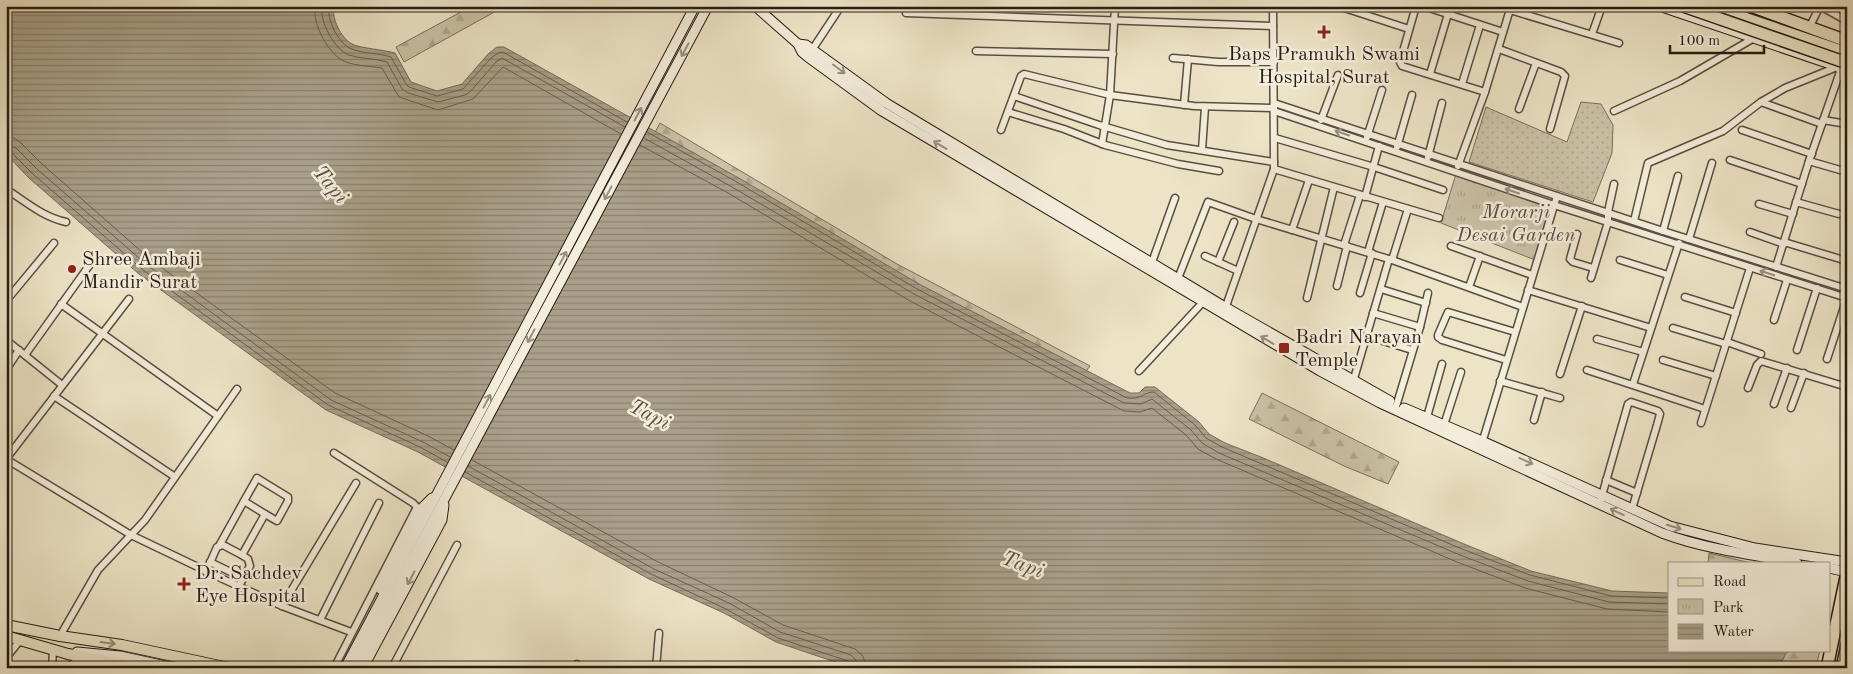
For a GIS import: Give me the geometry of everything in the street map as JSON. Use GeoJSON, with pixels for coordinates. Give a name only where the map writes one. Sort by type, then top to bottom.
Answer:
{"type":"FeatureCollection","features":[{"type":"Feature","properties":{"kind":"highway"},"geometry":{"type":"LineString","coordinates":[[1696,6],[1714,10],[1847,53]]}},
{"type":"Feature","properties":{"kind":"highway"},"geometry":{"type":"LineString","coordinates":[[1751,6],[1764,8],[1847,41]]}},
{"type":"Feature","properties":{"kind":"highway"},"geometry":{"type":"LineString","coordinates":[[1686,9],[1714,10],[1843,68]]}},
{"type":"Feature","properties":{"kind":"highway"},"geometry":{"type":"LineString","coordinates":[[1827,668],[1847,572]]}},
{"type":"Feature","properties":{"kind":"highway"},"geometry":{"type":"LineString","coordinates":[[1834,668],[1847,607]]}},
{"type":"Feature","properties":{"kind":"highway"},"geometry":{"type":"LineString","coordinates":[[1842,668],[1847,645]]}},
{"type":"Feature","properties":{"kind":"main road"},"geometry":{"type":"LineString","coordinates":[[354,668],[694,6]]}},
{"type":"Feature","properties":{"kind":"main road"},"geometry":{"type":"LineString","coordinates":[[344,668],[442,494],[708,6]]}},
{"type":"Feature","properties":{"kind":"main road"},"geometry":{"type":"LineString","coordinates":[[756,6],[798,44],[802,52],[810,53],[882,110],[1043,201],[1353,385],[1396,407],[1601,500],[1676,538],[1745,554],[1791,562]]}},
{"type":"Feature","properties":{"kind":"main road"},"geometry":{"type":"LineString","coordinates":[[1659,6],[1686,9],[1754,38],[1843,68]]}},
{"type":"Feature","properties":{"kind":"main road"},"geometry":{"type":"LineString","coordinates":[[1177,281],[1204,301],[1224,310]]}},
{"type":"Feature","properties":{"kind":"main road"},"geometry":{"type":"LineString","coordinates":[[1396,407],[1444,425],[1481,445]]}},
{"type":"Feature","properties":{"kind":"main road"},"geometry":{"type":"LineString","coordinates":[[344,668],[352,645],[422,508],[442,494]]}},
{"type":"Feature","properties":{"kind":"main road"},"geometry":{"type":"LineString","coordinates":[[364,668],[442,520],[442,494]]}},
{"type":"Feature","properties":{"kind":"main road"},"geometry":{"type":"LineString","coordinates":[[1601,500],[1632,509],[1670,526],[1729,542],[1769,551],[1847,562]]}},
{"type":"Feature","properties":{"kind":"main road"},"geometry":{"type":"LineString","coordinates":[[1830,568],[1847,572]]}},
{"type":"Feature","properties":{"kind":"main road"},"geometry":{"type":"LineString","coordinates":[[6,619],[28,626],[34,631]]}},
{"type":"Feature","properties":{"kind":"main road"},"geometry":{"type":"LineString","coordinates":[[6,625],[60,636],[122,645],[229,668]]}},
{"type":"Feature","properties":{"kind":"main road"},"geometry":{"type":"LineString","coordinates":[[6,636],[65,653],[141,668]]}},
{"type":"Feature","properties":{"kind":"main road"},"geometry":{"type":"LineString","coordinates":[[6,641],[48,648]]}},
{"type":"Feature","properties":{"kind":"main road"},"geometry":{"type":"LineString","coordinates":[[65,653],[71,651],[120,656],[175,668]]}},
{"type":"Feature","properties":{"kind":"street"},"geometry":{"type":"LineString","coordinates":[[810,53],[841,6]]}},
{"type":"Feature","properties":{"kind":"street"},"geometry":{"type":"LineString","coordinates":[[1102,144],[1110,95],[1115,6]]}},
{"type":"Feature","properties":{"kind":"street"},"geometry":{"type":"LineString","coordinates":[[1224,310],[1274,169],[1273,6]]}},
{"type":"Feature","properties":{"kind":"street"},"geometry":{"type":"LineString","coordinates":[[1338,6],[1409,29]]}},
{"type":"Feature","properties":{"kind":"street"},"geometry":{"type":"LineString","coordinates":[[1416,6],[1401,64],[1485,92]]}},
{"type":"Feature","properties":{"kind":"street"},"geometry":{"type":"LineString","coordinates":[[1423,6],[1503,32]]}},
{"type":"Feature","properties":{"kind":"street"},"geometry":{"type":"LineString","coordinates":[[1592,34],[1602,6]]}},
{"type":"Feature","properties":{"kind":"street"},"geometry":{"type":"LineString","coordinates":[[1810,26],[1820,6],[1847,21]]}},
{"type":"Feature","properties":{"kind":"street"},"geometry":{"type":"LineString","coordinates":[[1456,172],[1485,92],[1511,8],[1619,43]]}},
{"type":"Feature","properties":{"kind":"street"},"geometry":{"type":"LineString","coordinates":[[906,14],[1273,26]]}},
{"type":"Feature","properties":{"kind":"street"},"geometry":{"type":"LineString","coordinates":[[1430,74],[1448,14]]}},
{"type":"Feature","properties":{"kind":"street"},"geometry":{"type":"LineString","coordinates":[[1462,84],[1480,25]]}},
{"type":"Feature","properties":{"kind":"street"},"geometry":{"type":"LineString","coordinates":[[1614,111],[1680,81],[1754,38]]}},
{"type":"Feature","properties":{"kind":"street"},"geometry":{"type":"LineString","coordinates":[[1498,49],[1561,72],[1565,76],[1550,129]]}},
{"type":"Feature","properties":{"kind":"street"},"geometry":{"type":"LineString","coordinates":[[976,51],[1112,54]]}},
{"type":"Feature","properties":{"kind":"street"},"geometry":{"type":"LineString","coordinates":[[1173,58],[1218,62],[1274,62]]}},
{"type":"Feature","properties":{"kind":"street"},"geometry":{"type":"LineString","coordinates":[[1184,105],[1188,59]]}},
{"type":"Feature","properties":{"kind":"street"},"geometry":{"type":"LineString","coordinates":[[1519,109],[1536,63]]}},
{"type":"Feature","properties":{"kind":"street"},"geometry":{"type":"LineString","coordinates":[[1634,221],[1648,163],[1722,131],[1761,102],[1785,88],[1843,68]]}},
{"type":"Feature","properties":{"kind":"street"},"geometry":{"type":"LineString","coordinates":[[1776,267],[1822,122],[1843,68]]}},
{"type":"Feature","properties":{"kind":"street"},"geometry":{"type":"LineString","coordinates":[[1001,130],[1024,74],[1110,95],[1184,105],[1205,107],[1274,107],[1322,119],[1663,231],[1847,289]]}},
{"type":"Feature","properties":{"kind":"street"},"geometry":{"type":"LineString","coordinates":[[1319,126],[1338,75]]}},
{"type":"Feature","properties":{"kind":"street"},"geometry":{"type":"LineString","coordinates":[[1365,141],[1382,90]]}},
{"type":"Feature","properties":{"kind":"street"},"geometry":{"type":"LineString","coordinates":[[1395,152],[1412,95]]}},
{"type":"Feature","properties":{"kind":"street"},"geometry":{"type":"LineString","coordinates":[[1014,96],[1104,126],[1167,144],[1274,162]]}},
{"type":"Feature","properties":{"kind":"street"},"geometry":{"type":"LineString","coordinates":[[1761,102],[1822,122],[1847,124]]}},
{"type":"Feature","properties":{"kind":"street"},"geometry":{"type":"LineString","coordinates":[[1427,162],[1442,103]]}},
{"type":"Feature","properties":{"kind":"street"},"geometry":{"type":"LineString","coordinates":[[1202,150],[1205,107]]}},
{"type":"Feature","properties":{"kind":"street"},"geometry":{"type":"LineString","coordinates":[[1274,107],[1319,126],[1395,152],[1554,205],[1847,298],[1827,359]]}},
{"type":"Feature","properties":{"kind":"street"},"geometry":{"type":"LineString","coordinates":[[1008,112],[1064,129],[1102,144],[1172,163],[1219,172]]}},
{"type":"Feature","properties":{"kind":"street"},"geometry":{"type":"LineString","coordinates":[[1742,130],[1812,154]]}},
{"type":"Feature","properties":{"kind":"street"},"geometry":{"type":"LineString","coordinates":[[1275,138],[1374,167],[1443,190]]}},
{"type":"Feature","properties":{"kind":"street"},"geometry":{"type":"LineString","coordinates":[[1337,286],[1345,245],[1380,146]]}},
{"type":"Feature","properties":{"kind":"street"},"geometry":{"type":"LineString","coordinates":[[1730,160],[1802,184]]}},
{"type":"Feature","properties":{"kind":"street"},"geometry":{"type":"LineString","coordinates":[[1809,162],[1847,172]]}},
{"type":"Feature","properties":{"kind":"street"},"geometry":{"type":"LineString","coordinates":[[1689,239],[1712,163]]}},
{"type":"Feature","properties":{"kind":"street"},"geometry":{"type":"LineString","coordinates":[[1274,169],[1439,218]]}},
{"type":"Feature","properties":{"kind":"street"},"geometry":{"type":"LineString","coordinates":[[1663,231],[1678,176]]}},
{"type":"Feature","properties":{"kind":"street"},"geometry":{"type":"LineString","coordinates":[[1292,230],[1309,180]]}},
{"type":"Feature","properties":{"kind":"street"},"geometry":{"type":"LineString","coordinates":[[1590,278],[1608,222],[1608,212],[1614,184]]}},
{"type":"Feature","properties":{"kind":"street"},"geometry":{"type":"LineString","coordinates":[[1307,298],[1334,187]]}},
{"type":"Feature","properties":{"kind":"street"},"geometry":{"type":"LineString","coordinates":[[6,190],[42,214],[52,219],[66,222]]}},
{"type":"Feature","properties":{"kind":"street"},"geometry":{"type":"LineString","coordinates":[[1481,445],[1556,196]]}},
{"type":"Feature","properties":{"kind":"street"},"geometry":{"type":"LineString","coordinates":[[1150,266],[1175,198]]}},
{"type":"Feature","properties":{"kind":"street"},"geometry":{"type":"LineString","coordinates":[[1177,281],[1208,202],[1256,219],[1370,253],[1523,306]]}},
{"type":"Feature","properties":{"kind":"street"},"geometry":{"type":"LineString","coordinates":[[1360,293],[1383,202]]}},
{"type":"Feature","properties":{"kind":"street"},"geometry":{"type":"LineString","coordinates":[[1796,202],[1840,214]]}},
{"type":"Feature","properties":{"kind":"street"},"geometry":{"type":"LineString","coordinates":[[1759,204],[1793,214]]}},
{"type":"Feature","properties":{"kind":"street"},"geometry":{"type":"LineString","coordinates":[[1353,385],[1373,313],[1408,209]]}},
{"type":"Feature","properties":{"kind":"street"},"geometry":{"type":"LineString","coordinates":[[1218,262],[1234,222]]}},
{"type":"Feature","properties":{"kind":"street"},"geometry":{"type":"LineString","coordinates":[[1750,232],[1847,261]]}},
{"type":"Feature","properties":{"kind":"street"},"geometry":{"type":"LineString","coordinates":[[1577,234],[1570,259],[1573,262],[1593,268]]}},
{"type":"Feature","properties":{"kind":"street"},"geometry":{"type":"LineString","coordinates":[[1633,384],[1680,236]]}},
{"type":"Feature","properties":{"kind":"street"},"geometry":{"type":"LineString","coordinates":[[6,301],[54,242]]}},
{"type":"Feature","properties":{"kind":"street"},"geometry":{"type":"LineString","coordinates":[[1450,246],[1532,275]]}},
{"type":"Feature","properties":{"kind":"street"},"geometry":{"type":"LineString","coordinates":[[1206,256],[1238,271]]}},
{"type":"Feature","properties":{"kind":"street"},"geometry":{"type":"LineString","coordinates":[[1469,287],[1480,256]]}},
{"type":"Feature","properties":{"kind":"street"},"geometry":{"type":"LineString","coordinates":[[1620,260],[1668,275]]}},
{"type":"Feature","properties":{"kind":"street"},"geometry":{"type":"LineString","coordinates":[[25,355],[92,263]]}},
{"type":"Feature","properties":{"kind":"street"},"geometry":{"type":"LineString","coordinates":[[1701,424],[1750,268]]}},
{"type":"Feature","properties":{"kind":"street"},"geometry":{"type":"LineString","coordinates":[[1774,320],[1787,280]]}},
{"type":"Feature","properties":{"kind":"street"},"geometry":{"type":"LineString","coordinates":[[1381,288],[1426,303]]}},
{"type":"Feature","properties":{"kind":"street"},"geometry":{"type":"LineString","coordinates":[[1797,350],[1816,288]]}},
{"type":"Feature","properties":{"kind":"street"},"geometry":{"type":"LineString","coordinates":[[1528,290],[1651,328]]}},
{"type":"Feature","properties":{"kind":"street"},"geometry":{"type":"LineString","coordinates":[[1396,407],[1428,293]]}},
{"type":"Feature","properties":{"kind":"street"},"geometry":{"type":"LineString","coordinates":[[1686,297],[1736,314]]}},
{"type":"Feature","properties":{"kind":"street"},"geometry":{"type":"LineString","coordinates":[[129,299],[6,459],[131,534],[206,572],[282,606],[351,632]]}},
{"type":"Feature","properties":{"kind":"street"},"geometry":{"type":"LineString","coordinates":[[1140,371],[1204,301]]}},
{"type":"Feature","properties":{"kind":"street"},"geometry":{"type":"LineString","coordinates":[[62,304],[218,416]]}},
{"type":"Feature","properties":{"kind":"street"},"geometry":{"type":"LineString","coordinates":[[1560,374],[1582,306]]}},
{"type":"Feature","properties":{"kind":"street"},"geometry":{"type":"LineString","coordinates":[[1506,360],[1442,340],[1438,337],[1438,334],[1446,313],[1450,312],[1514,332]]}},
{"type":"Feature","properties":{"kind":"street"},"geometry":{"type":"LineString","coordinates":[[1373,313],[1420,327]]}},
{"type":"Feature","properties":{"kind":"street"},"geometry":{"type":"LineString","coordinates":[[1673,328],[1761,354]]}},
{"type":"Feature","properties":{"kind":"street"},"geometry":{"type":"LineString","coordinates":[[1367,336],[1412,350]]}},
{"type":"Feature","properties":{"kind":"street"},"geometry":{"type":"LineString","coordinates":[[1597,339],[1644,352]]}},
{"type":"Feature","properties":{"kind":"street"},"geometry":{"type":"LineString","coordinates":[[6,340],[62,385]]}},
{"type":"Feature","properties":{"kind":"street"},"geometry":{"type":"LineString","coordinates":[[6,370],[19,350]]}},
{"type":"Feature","properties":{"kind":"street"},"geometry":{"type":"LineString","coordinates":[[1663,360],[1716,376]]}},
{"type":"Feature","properties":{"kind":"street"},"geometry":{"type":"LineString","coordinates":[[1748,388],[1759,362],[1764,361],[1847,387]]}},
{"type":"Feature","properties":{"kind":"street"},"geometry":{"type":"LineString","coordinates":[[1426,417],[1442,364]]}},
{"type":"Feature","properties":{"kind":"street"},"geometry":{"type":"LineString","coordinates":[[1774,404],[1787,368]]}},
{"type":"Feature","properties":{"kind":"street"},"geometry":{"type":"LineString","coordinates":[[1587,370],[1705,409]]}},
{"type":"Feature","properties":{"kind":"street"},"geometry":{"type":"LineString","coordinates":[[1444,425],[1461,372]]}},
{"type":"Feature","properties":{"kind":"street"},"geometry":{"type":"LineString","coordinates":[[1791,408],[1804,374]]}},
{"type":"Feature","properties":{"kind":"street"},"geometry":{"type":"LineString","coordinates":[[1500,381],[1560,398]]}},
{"type":"Feature","properties":{"kind":"street"},"geometry":{"type":"LineString","coordinates":[[60,636],[98,570],[145,520],[237,389]]}},
{"type":"Feature","properties":{"kind":"street"},"geometry":{"type":"LineString","coordinates":[[1534,420],[1542,392]]}},
{"type":"Feature","properties":{"kind":"street"},"geometry":{"type":"LineString","coordinates":[[54,396],[175,477]]}},
{"type":"Feature","properties":{"kind":"street"},"geometry":{"type":"LineString","coordinates":[[1601,500],[1628,404],[1631,402],[1658,411],[1660,414],[1632,509]]}},
{"type":"Feature","properties":{"kind":"street"},"geometry":{"type":"LineString","coordinates":[[334,453],[417,507],[334,668]]}},
{"type":"Feature","properties":{"kind":"street"},"geometry":{"type":"LineString","coordinates":[[206,572],[215,550],[256,478],[286,495],[288,501],[277,521],[244,501]]}},
{"type":"Feature","properties":{"kind":"street"},"geometry":{"type":"LineString","coordinates":[[1606,480],[1637,493]]}},
{"type":"Feature","properties":{"kind":"street"},"geometry":{"type":"LineString","coordinates":[[282,606],[356,483]]}},
{"type":"Feature","properties":{"kind":"street"},"geometry":{"type":"LineString","coordinates":[[320,620],[379,503]]}},
{"type":"Feature","properties":{"kind":"street"},"geometry":{"type":"LineString","coordinates":[[242,555],[265,514]]}},
{"type":"Feature","properties":{"kind":"street"},"geometry":{"type":"LineString","coordinates":[[219,546],[223,545],[242,555],[250,562],[239,586]]}},
{"type":"Feature","properties":{"kind":"street"},"geometry":{"type":"LineString","coordinates":[[392,668],[457,545]]}},
{"type":"Feature","properties":{"kind":"street"},"geometry":{"type":"LineString","coordinates":[[210,562],[243,578]]}},
{"type":"Feature","properties":{"kind":"street"},"geometry":{"type":"LineString","coordinates":[[656,668],[659,634]]}},
{"type":"Feature","properties":{"kind":"street"},"geometry":{"type":"LineString","coordinates":[[6,658],[18,643]]}},
{"type":"Feature","properties":{"kind":"street"},"geometry":{"type":"LineString","coordinates":[[48,648],[52,668]]}},
{"type":"Feature","properties":{"kind":"street"},"geometry":{"type":"LineString","coordinates":[[66,668],[83,657]]}},
{"type":"Feature","properties":{"kind":"green space"},"geometry":{"type":"Polygon","coordinates":[[[472,6],[495,6],[498,10],[404,62],[396,47],[472,6]]]}},
{"type":"Feature","properties":{"kind":"green space"},"geometry":{"type":"Polygon","coordinates":[[[1581,102],[1601,104],[1613,125],[1612,153],[1593,202],[1469,162],[1486,107],[1567,142],[1581,102]]]}},
{"type":"Feature","properties":{"kind":"green space"},"geometry":{"type":"Polygon","coordinates":[[[660,123],[897,264],[1090,366],[1080,379],[653,136],[660,123]]]}},
{"type":"Feature","properties":{"kind":"green space","name":"Morarji Desai Garden"},"geometry":{"type":"Polygon","coordinates":[[[1456,174],[1551,206],[1535,260],[1441,223],[1456,174]]]}},
{"type":"Feature","properties":{"kind":"green space"},"geometry":{"type":"Polygon","coordinates":[[[1262,393],[1399,462],[1388,484],[1344,466],[1249,419],[1262,393]]]}},
{"type":"Feature","properties":{"kind":"green space"},"geometry":{"type":"Polygon","coordinates":[[[1709,553],[1747,562],[1708,562],[1709,553]]]}},
{"type":"Feature","properties":{"kind":"green space"},"geometry":{"type":"Polygon","coordinates":[[[1752,652],[1820,652],[1816,668],[1740,668],[1752,652]]]}},
{"type":"Feature","properties":{"kind":"water","name":"Tapi"},"geometry":{"type":"Polygon","coordinates":[[[6,6],[334,6],[335,22],[348,41],[360,47],[395,53],[411,82],[437,91],[462,84],[488,54],[497,47],[504,47],[737,177],[919,284],[1130,393],[1139,393],[1145,387],[1155,387],[1199,422],[1209,434],[1225,443],[1531,571],[1612,591],[1668,593],[1668,652],[1788,652],[1786,653],[1779,668],[853,668],[776,642],[724,613],[649,579],[418,452],[326,410],[139,274],[29,178],[6,154],[6,6]]]}},
{"type":"Feature","properties":{"kind":"place","name":"Baps Pramukh Swami Hospital, Surat"},"geometry":{"type":"Point","coordinates":[1324,32]}},
{"type":"Feature","properties":{"kind":"place","name":"Shree Ambaji Mandir Surat"},"geometry":{"type":"Point","coordinates":[72,269]}},
{"type":"Feature","properties":{"kind":"place","name":"Badri Narayan Temple"},"geometry":{"type":"Point","coordinates":[1284,348]}},
{"type":"Feature","properties":{"kind":"place","name":"Dr. Sachdev Eye Hospital"},"geometry":{"type":"Point","coordinates":[184,584]}}]}
